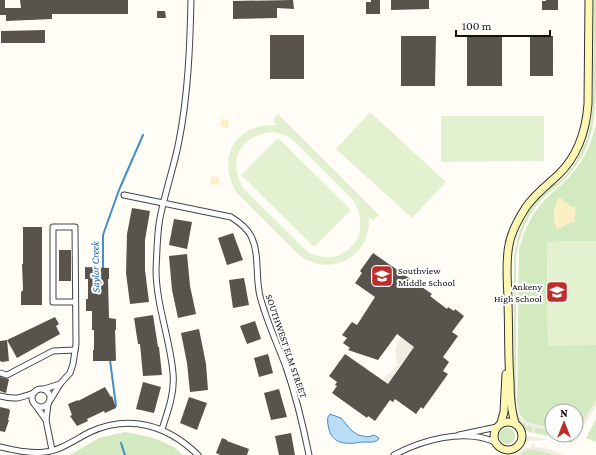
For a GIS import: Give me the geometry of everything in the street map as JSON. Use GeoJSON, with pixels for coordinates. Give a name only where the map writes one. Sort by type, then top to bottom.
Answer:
{"type":"FeatureCollection","features":[{"type":"Feature","properties":{"kind":"street"},"geometry":{"type":"LineString","coordinates":[[162,429],[171,403],[174,375],[169,344],[158,300],[157,262],[160,219],[177,153],[183,115],[191,36],[191,0]]}},
{"type":"Feature","properties":{"kind":"street"},"geometry":{"type":"LineString","coordinates":[[510,455],[521,441],[522,437],[520,429],[515,423],[511,406],[508,360],[508,252],[511,236],[530,201],[570,162],[585,129],[588,104],[589,0]]}},
{"type":"Feature","properties":{"kind":"street","name":"SOUTHWEST ELM STREET"},"geometry":{"type":"LineString","coordinates":[[124,195],[232,217],[242,224],[251,235],[255,247],[259,294],[296,398],[309,455]]}},
{"type":"Feature","properties":{"kind":"street"},"geometry":{"type":"LineString","coordinates":[[52,450],[46,420],[48,404],[60,384],[70,373],[75,350],[75,302],[75,227],[53,227],[53,302],[75,302]]}},
{"type":"Feature","properties":{"kind":"street"},"geometry":{"type":"LineString","coordinates":[[0,373],[7,375],[53,351],[75,350]]}},
{"type":"Feature","properties":{"kind":"street"},"geometry":{"type":"LineString","coordinates":[[500,455],[494,434],[504,412],[505,377],[508,360]]}},
{"type":"Feature","properties":{"kind":"street"},"geometry":{"type":"LineString","coordinates":[[0,396],[12,399],[20,398],[34,393],[38,389],[44,389],[60,384]]}},
{"type":"Feature","properties":{"kind":"street"},"geometry":{"type":"LineString","coordinates":[[44,389],[49,393],[51,399]]}},
{"type":"Feature","properties":{"kind":"street"},"geometry":{"type":"LineString","coordinates":[[34,393],[32,398],[35,405],[46,420]]}},
{"type":"Feature","properties":{"kind":"street"},"geometry":{"type":"LineString","coordinates":[[20,398],[42,407],[48,404]]}},
{"type":"Feature","properties":{"kind":"street"},"geometry":{"type":"LineString","coordinates":[[394,455],[411,446],[425,441],[455,436],[468,432],[487,430],[510,422],[515,423]]}},
{"type":"Feature","properties":{"kind":"street"},"geometry":{"type":"LineString","coordinates":[[0,447],[22,452],[47,454],[52,450],[66,445],[90,432],[109,425],[124,423],[147,425],[162,429],[179,438],[198,455]]}},
{"type":"Feature","properties":{"kind":"street"},"geometry":{"type":"LineString","coordinates":[[455,436],[486,438],[506,450],[515,448]]}},
{"type":"Feature","properties":{"kind":"green space"},"geometry":{"type":"Polygon","coordinates":[[[594,0],[596,0],[596,89],[594,118],[590,137],[585,151],[579,161],[565,179],[542,199],[528,218],[522,233],[516,256],[516,410],[513,410],[514,262],[516,243],[522,224],[531,207],[544,192],[563,179],[578,159],[586,140],[592,109],[594,0]]]}},
{"type":"Feature","properties":{"kind":"green space"},"geometry":{"type":"Polygon","coordinates":[[[370,112],[446,182],[412,218],[336,149],[370,112]]]}},
{"type":"Feature","properties":{"kind":"green space"},"geometry":{"type":"Polygon","coordinates":[[[278,114],[379,215],[373,221],[369,217],[368,231],[364,243],[357,252],[347,260],[336,264],[324,265],[311,262],[299,255],[236,192],[230,179],[228,166],[229,154],[234,144],[241,136],[250,130],[263,126],[277,125],[273,120],[278,114]],[[273,132],[262,134],[252,138],[245,144],[237,159],[236,168],[239,178],[244,189],[309,253],[326,257],[338,255],[352,246],[359,234],[359,214],[354,201],[293,140],[287,136],[273,132]]]}},
{"type":"Feature","properties":{"kind":"green space"},"geometry":{"type":"Polygon","coordinates":[[[441,116],[544,116],[544,161],[441,162],[441,116]]]}},
{"type":"Feature","properties":{"kind":"green space","name":"Ankeny High School"},"geometry":{"type":"Polygon","coordinates":[[[596,124],[596,241],[547,242],[548,345],[596,345],[596,401],[584,420],[584,403],[544,403],[544,426],[532,424],[523,419],[518,409],[517,400],[519,250],[527,227],[534,213],[544,201],[570,176],[583,158],[592,138],[596,124]],[[572,207],[554,218],[557,229],[571,222],[572,207]]]}},
{"type":"Feature","properties":{"kind":"green space"},"geometry":{"type":"Polygon","coordinates":[[[278,138],[351,210],[314,247],[241,175],[278,138]]]}},
{"type":"Feature","properties":{"kind":"green space"},"geometry":{"type":"Polygon","coordinates":[[[596,241],[596,345],[548,346],[547,242],[596,241]]]}},
{"type":"Feature","properties":{"kind":"green space"},"geometry":{"type":"Polygon","coordinates":[[[514,412],[516,412],[522,422],[532,427],[532,433],[525,430],[520,425],[514,412]]]}},
{"type":"Feature","properties":{"kind":"green space"},"geometry":{"type":"Polygon","coordinates":[[[596,419],[596,442],[586,438],[596,419]]]}},
{"type":"Feature","properties":{"kind":"green space"},"geometry":{"type":"Polygon","coordinates":[[[535,427],[544,429],[544,435],[534,433],[535,427]]]}},
{"type":"Feature","properties":{"kind":"green space"},"geometry":{"type":"Polygon","coordinates":[[[507,428],[513,430],[515,436],[513,442],[507,444],[501,442],[499,436],[501,430],[507,428]]]}},
{"type":"Feature","properties":{"kind":"green space"},"geometry":{"type":"Polygon","coordinates":[[[125,432],[156,439],[170,445],[183,455],[70,455],[99,438],[125,432]]]}},
{"type":"Feature","properties":{"kind":"green space"},"geometry":{"type":"Polygon","coordinates":[[[532,449],[557,455],[519,455],[524,451],[532,449]]]}},
{"type":"Feature","properties":{"kind":"sand"},"geometry":{"type":"Polygon","coordinates":[[[221,119],[229,120],[228,128],[220,126],[221,119]]]}},
{"type":"Feature","properties":{"kind":"sand"},"geometry":{"type":"Polygon","coordinates":[[[211,176],[219,178],[218,185],[210,184],[211,176]]]}},
{"type":"Feature","properties":{"kind":"sand"},"geometry":{"type":"Polygon","coordinates":[[[559,197],[572,207],[576,206],[574,223],[570,222],[557,229],[554,221],[554,213],[555,205],[559,197]]]}},
{"type":"Feature","properties":{"kind":"shaded area"},"geometry":{"type":"Polygon","coordinates":[[[401,337],[417,349],[411,351],[398,368],[391,380],[390,386],[383,380],[397,365],[395,352],[397,343],[401,337]]]}},
{"type":"Feature","properties":{"kind":"shaded area"},"geometry":{"type":"Polygon","coordinates":[[[596,401],[596,406],[584,427],[584,420],[596,401]]]}},
{"type":"Feature","properties":{"kind":"shaded area"},"geometry":{"type":"Polygon","coordinates":[[[518,409],[520,417],[526,422],[544,426],[544,429],[535,427],[534,433],[532,433],[532,427],[525,425],[513,410],[518,409]]]}},
{"type":"Feature","properties":{"kind":"shaded area"},"geometry":{"type":"Polygon","coordinates":[[[525,436],[544,439],[544,440],[526,441],[525,436]]]}},
{"type":"Feature","properties":{"kind":"shaded area"},"geometry":{"type":"Polygon","coordinates":[[[532,444],[534,444],[535,447],[549,449],[565,455],[557,455],[532,449],[516,455],[523,449],[532,447],[532,444]]]}},
{"type":"Feature","properties":{"kind":"water"},"geometry":{"type":"Polygon","coordinates":[[[330,414],[341,418],[351,430],[358,435],[368,437],[374,435],[379,438],[378,440],[373,442],[352,443],[342,443],[338,441],[331,435],[329,429],[328,417],[330,414]]]}},
{"type":"Feature","properties":{"kind":"building"},"geometry":{"type":"Polygon","coordinates":[[[0,0],[5,0],[5,8],[21,8],[20,0],[128,0],[128,14],[52,14],[52,19],[6,21],[6,15],[0,15],[0,0]]]}},
{"type":"Feature","properties":{"kind":"building"},"geometry":{"type":"Polygon","coordinates":[[[293,0],[294,9],[277,8],[277,18],[233,19],[233,1],[293,0]]]}},
{"type":"Feature","properties":{"kind":"building"},"geometry":{"type":"Polygon","coordinates":[[[371,0],[380,0],[380,14],[366,14],[366,2],[371,2],[371,0]]]}},
{"type":"Feature","properties":{"kind":"building"},"geometry":{"type":"Polygon","coordinates":[[[391,0],[429,0],[429,9],[391,10],[391,0]]]}},
{"type":"Feature","properties":{"kind":"building"},"geometry":{"type":"Polygon","coordinates":[[[558,0],[558,10],[542,10],[542,1],[558,0]]]}},
{"type":"Feature","properties":{"kind":"building"},"geometry":{"type":"Polygon","coordinates":[[[157,11],[165,11],[166,18],[157,18],[157,11]]]}},
{"type":"Feature","properties":{"kind":"building"},"geometry":{"type":"Polygon","coordinates":[[[45,30],[45,43],[1,43],[1,31],[45,30]]]}},
{"type":"Feature","properties":{"kind":"building"},"geometry":{"type":"Polygon","coordinates":[[[270,35],[304,35],[304,79],[270,79],[270,35]]]}},
{"type":"Feature","properties":{"kind":"building"},"geometry":{"type":"Polygon","coordinates":[[[401,36],[436,36],[435,86],[401,86],[401,36]]]}},
{"type":"Feature","properties":{"kind":"building"},"geometry":{"type":"Polygon","coordinates":[[[467,36],[502,36],[502,86],[467,86],[467,36]]]}},
{"type":"Feature","properties":{"kind":"building"},"geometry":{"type":"Polygon","coordinates":[[[530,36],[553,36],[553,76],[530,76],[530,36]]]}},
{"type":"Feature","properties":{"kind":"building"},"geometry":{"type":"Polygon","coordinates":[[[132,208],[150,211],[145,240],[145,270],[149,302],[130,304],[126,273],[127,234],[132,208]]]}},
{"type":"Feature","properties":{"kind":"building"},"geometry":{"type":"Polygon","coordinates":[[[174,219],[192,222],[187,249],[169,245],[174,219]]]}},
{"type":"Feature","properties":{"kind":"building"},"geometry":{"type":"Polygon","coordinates":[[[23,227],[42,227],[42,305],[21,305],[21,292],[23,290],[23,227]]]}},
{"type":"Feature","properties":{"kind":"building"},"geometry":{"type":"Polygon","coordinates":[[[233,233],[243,260],[227,265],[218,238],[233,233]]]}},
{"type":"Feature","properties":{"kind":"building"},"geometry":{"type":"Polygon","coordinates":[[[59,250],[71,250],[71,281],[59,281],[59,250]]]}},
{"type":"Feature","properties":{"kind":"building","name":"Southview Middle School"},"geometry":{"type":"Polygon","coordinates":[[[373,253],[432,294],[430,296],[447,309],[448,307],[454,311],[455,309],[464,316],[452,332],[458,336],[443,357],[449,362],[443,371],[448,374],[423,409],[421,407],[416,414],[395,399],[393,402],[390,400],[375,421],[368,416],[367,418],[332,393],[337,386],[335,385],[337,382],[329,376],[345,354],[388,384],[414,347],[397,334],[378,360],[348,350],[350,348],[343,343],[347,338],[342,335],[352,322],[357,325],[375,297],[355,283],[362,273],[360,271],[373,253]]]}},
{"type":"Feature","properties":{"kind":"building"},"geometry":{"type":"Polygon","coordinates":[[[187,254],[190,286],[196,314],[178,318],[172,290],[169,256],[187,254]]]}},
{"type":"Feature","properties":{"kind":"building"},"geometry":{"type":"Polygon","coordinates":[[[85,267],[109,268],[109,318],[116,319],[115,361],[93,361],[94,330],[92,330],[92,311],[86,311],[86,299],[88,299],[88,279],[85,279],[85,267]]]}},
{"type":"Feature","properties":{"kind":"building"},"geometry":{"type":"Polygon","coordinates":[[[244,278],[249,305],[233,308],[229,280],[244,278]]]}},
{"type":"Feature","properties":{"kind":"building"},"geometry":{"type":"Polygon","coordinates":[[[153,315],[162,375],[143,376],[140,344],[138,344],[134,318],[153,315]]]}},
{"type":"Feature","properties":{"kind":"building"},"geometry":{"type":"Polygon","coordinates":[[[55,317],[59,324],[56,326],[60,334],[17,358],[7,340],[55,317]]]}},
{"type":"Feature","properties":{"kind":"building"},"geometry":{"type":"Polygon","coordinates":[[[255,321],[261,339],[247,344],[240,326],[255,321]]]}},
{"type":"Feature","properties":{"kind":"building"},"geometry":{"type":"Polygon","coordinates":[[[199,329],[206,364],[208,390],[190,392],[187,363],[181,333],[199,329]]]}},
{"type":"Feature","properties":{"kind":"building"},"geometry":{"type":"Polygon","coordinates":[[[7,340],[9,361],[2,362],[0,361],[0,341],[7,340]]]}},
{"type":"Feature","properties":{"kind":"building"},"geometry":{"type":"Polygon","coordinates":[[[268,354],[273,373],[259,377],[254,358],[268,354]]]}},
{"type":"Feature","properties":{"kind":"building"},"geometry":{"type":"Polygon","coordinates":[[[0,377],[9,379],[6,393],[0,391],[0,377]]]}},
{"type":"Feature","properties":{"kind":"building"},"geometry":{"type":"Polygon","coordinates":[[[143,382],[161,387],[154,413],[136,409],[143,382]]]}},
{"type":"Feature","properties":{"kind":"building"},"geometry":{"type":"Polygon","coordinates":[[[105,387],[111,397],[112,396],[116,408],[105,413],[104,411],[87,419],[88,421],[77,426],[70,416],[72,415],[68,404],[78,401],[105,387]]]}},
{"type":"Feature","properties":{"kind":"building"},"geometry":{"type":"Polygon","coordinates":[[[279,389],[287,417],[271,420],[264,393],[279,389]]]}},
{"type":"Feature","properties":{"kind":"building"},"geometry":{"type":"Polygon","coordinates":[[[189,397],[207,403],[197,430],[180,423],[189,397]]]}},
{"type":"Feature","properties":{"kind":"building"},"geometry":{"type":"Polygon","coordinates":[[[0,407],[9,409],[10,411],[5,432],[0,431],[0,407]]]}},
{"type":"Feature","properties":{"kind":"building"},"geometry":{"type":"Polygon","coordinates":[[[291,433],[295,455],[279,455],[275,436],[291,433]]]}},
{"type":"Feature","properties":{"kind":"building"},"geometry":{"type":"Polygon","coordinates":[[[222,438],[249,449],[247,455],[220,455],[216,453],[222,438]]]}},
{"type":"Feature","properties":{"kind":"waterway","name":"Saylor Creek"},"geometry":{"type":"LineString","coordinates":[[103,270],[103,235],[119,190],[143,135]]}},
{"type":"Feature","properties":{"kind":"waterway","name":"Saylor Creek"},"geometry":{"type":"LineString","coordinates":[[110,360],[116,406]]}},
{"type":"Feature","properties":{"kind":"waterway","name":"Saylor Creek"},"geometry":{"type":"LineString","coordinates":[[121,443],[125,455]]}},
{"type":"Feature","properties":{"kind":"place","name":"Southview Middle School"},"geometry":{"type":"Point","coordinates":[382,276]}},
{"type":"Feature","properties":{"kind":"place","name":"Ankeny High School"},"geometry":{"type":"Point","coordinates":[557,292]}}]}
